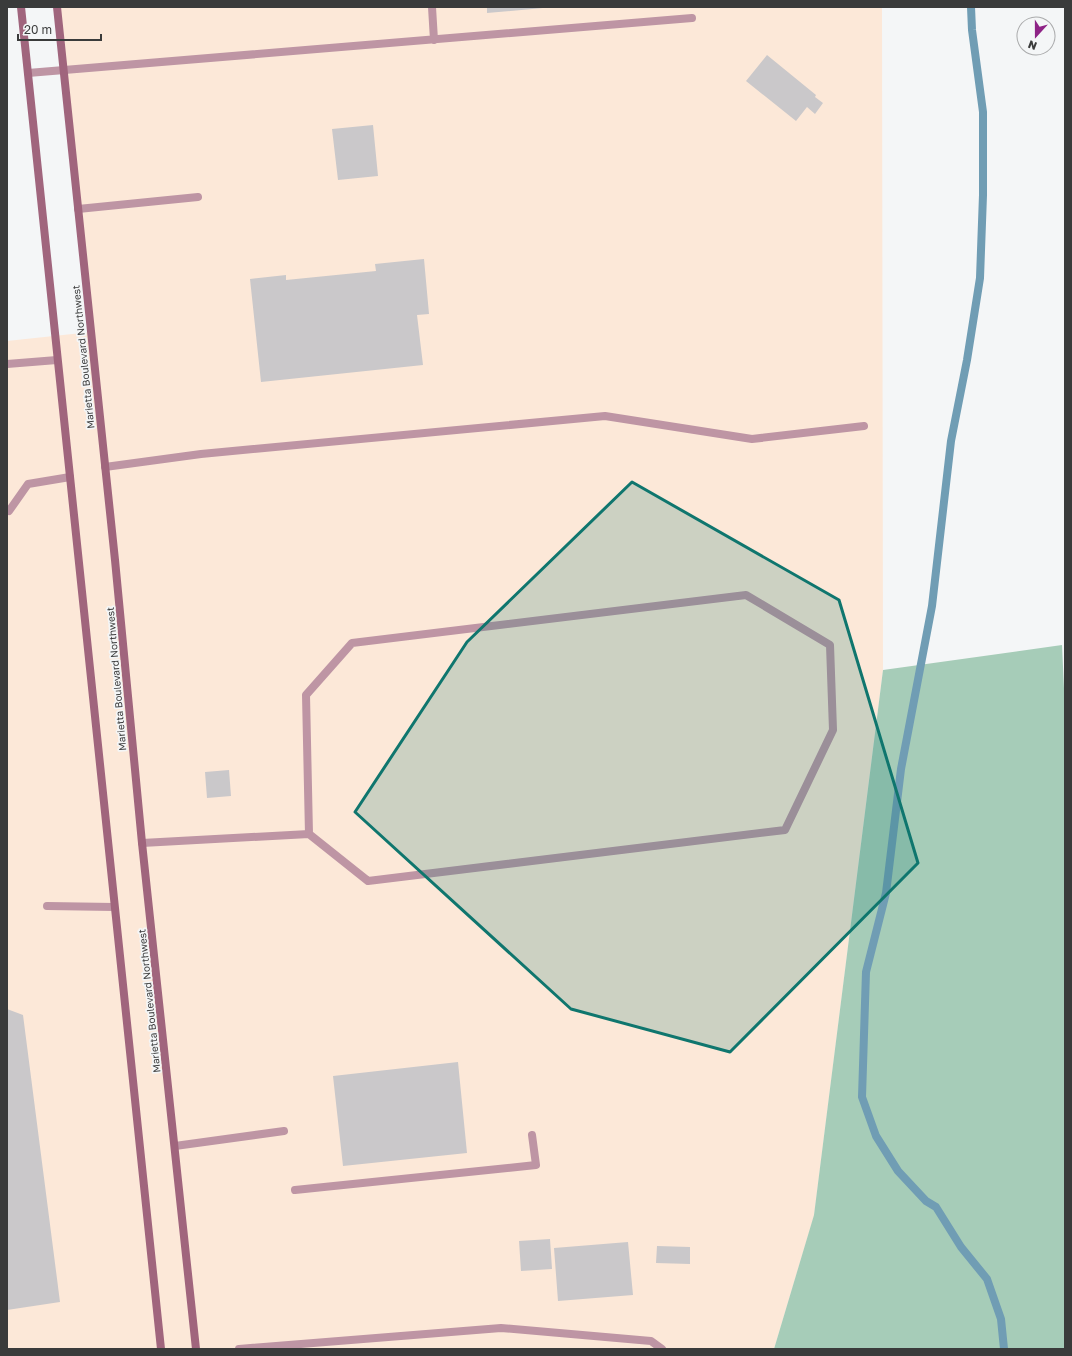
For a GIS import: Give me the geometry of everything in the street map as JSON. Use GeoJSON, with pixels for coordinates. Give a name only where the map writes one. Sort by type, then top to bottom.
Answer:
{"type":"FeatureCollection","features":[{"type":"Feature","properties":{"kind":"main road"},"geometry":{"type":"LineString","coordinates":[[21,7],[161,1349]]}},
{"type":"Feature","properties":{"kind":"main road","name":"Marietta Boulevard Northwest"},"geometry":{"type":"LineString","coordinates":[[57,7],[105,467],[142,843],[196,1349]]}},
{"type":"Feature","properties":{"kind":"lane"},"geometry":{"type":"LineString","coordinates":[[432,7],[434,40]]}},
{"type":"Feature","properties":{"kind":"lane"},"geometry":{"type":"LineString","coordinates":[[28,73],[692,18]]}},
{"type":"Feature","properties":{"kind":"lane"},"geometry":{"type":"LineString","coordinates":[[78,209],[198,197]]}},
{"type":"Feature","properties":{"kind":"lane"},"geometry":{"type":"LineString","coordinates":[[7,364],[57,360]]}},
{"type":"Feature","properties":{"kind":"lane"},"geometry":{"type":"LineString","coordinates":[[105,467],[201,454],[605,416],[752,439],[864,426]]}},
{"type":"Feature","properties":{"kind":"lane"},"geometry":{"type":"LineString","coordinates":[[9,511],[28,484],[70,477]]}},
{"type":"Feature","properties":{"kind":"lane"},"geometry":{"type":"LineString","coordinates":[[142,843],[309,834],[368,881],[785,830],[833,730],[830,645],[746,595],[352,643],[306,695],[309,834]]}},
{"type":"Feature","properties":{"kind":"lane"},"geometry":{"type":"LineString","coordinates":[[47,906],[114,907]]}},
{"type":"Feature","properties":{"kind":"lane"},"geometry":{"type":"LineString","coordinates":[[175,1146],[284,1131]]}},
{"type":"Feature","properties":{"kind":"lane"},"geometry":{"type":"LineString","coordinates":[[295,1190],[536,1165],[532,1135]]}},
{"type":"Feature","properties":{"kind":"lane"},"geometry":{"type":"LineString","coordinates":[[238,1349],[501,1328],[650,1341],[662,1349]]}},
{"type":"Feature","properties":{"kind":"highlighted area"},"geometry":{"type":"Polygon","coordinates":[[[632,482],[839,600],[918,863],[730,1052],[571,1009],[355,812],[467,642],[632,482]]]}},
{"type":"Feature","properties":{"kind":"shaded area"},"geometry":{"type":"Polygon","coordinates":[[[60,7],[882,7],[883,670],[814,1216],[774,1349],[7,1349],[7,341],[91,332],[60,7]]]}},
{"type":"Feature","properties":{"kind":"green space"},"geometry":{"type":"Polygon","coordinates":[[[1062,645],[1065,710],[1065,1349],[774,1349],[814,1215],[883,670],[1062,645]]]}},
{"type":"Feature","properties":{"kind":"building"},"geometry":{"type":"Polygon","coordinates":[[[487,7],[543,7],[543,8],[487,13],[487,7]]]}},
{"type":"Feature","properties":{"kind":"building"},"geometry":{"type":"Polygon","coordinates":[[[767,55],[816,95],[815,97],[823,103],[815,114],[807,107],[796,121],[746,81],[767,55]]]}},
{"type":"Feature","properties":{"kind":"building"},"geometry":{"type":"Polygon","coordinates":[[[373,125],[378,176],[338,180],[332,129],[373,125]]]}},
{"type":"Feature","properties":{"kind":"building"},"geometry":{"type":"Polygon","coordinates":[[[424,259],[429,314],[417,315],[423,365],[261,382],[250,279],[286,275],[286,280],[376,271],[375,264],[424,259]]]}},
{"type":"Feature","properties":{"kind":"building"},"geometry":{"type":"Polygon","coordinates":[[[229,770],[231,796],[207,798],[205,772],[229,770]]]}},
{"type":"Feature","properties":{"kind":"building"},"geometry":{"type":"Polygon","coordinates":[[[7,1009],[23,1015],[60,1302],[7,1310],[7,1009]]]}},
{"type":"Feature","properties":{"kind":"building"},"geometry":{"type":"Polygon","coordinates":[[[458,1062],[467,1153],[343,1166],[333,1076],[458,1062]]]}},
{"type":"Feature","properties":{"kind":"building"},"geometry":{"type":"Polygon","coordinates":[[[550,1239],[552,1269],[521,1271],[519,1241],[550,1239]]]}},
{"type":"Feature","properties":{"kind":"building"},"geometry":{"type":"Polygon","coordinates":[[[628,1242],[633,1295],[558,1301],[554,1248],[628,1242]]]}},
{"type":"Feature","properties":{"kind":"building"},"geometry":{"type":"Polygon","coordinates":[[[657,1246],[690,1247],[690,1264],[656,1263],[657,1246]]]}},
{"type":"Feature","properties":{"kind":"waterway"},"geometry":{"type":"LineString","coordinates":[[971,7],[972,30],[983,112],[983,195],[980,278],[967,360],[951,441],[932,606],[901,769],[886,893],[866,972],[862,1097],[876,1136],[898,1171],[926,1201],[936,1207],[961,1247],[987,1279],[1001,1319],[1004,1349]]}}]}
